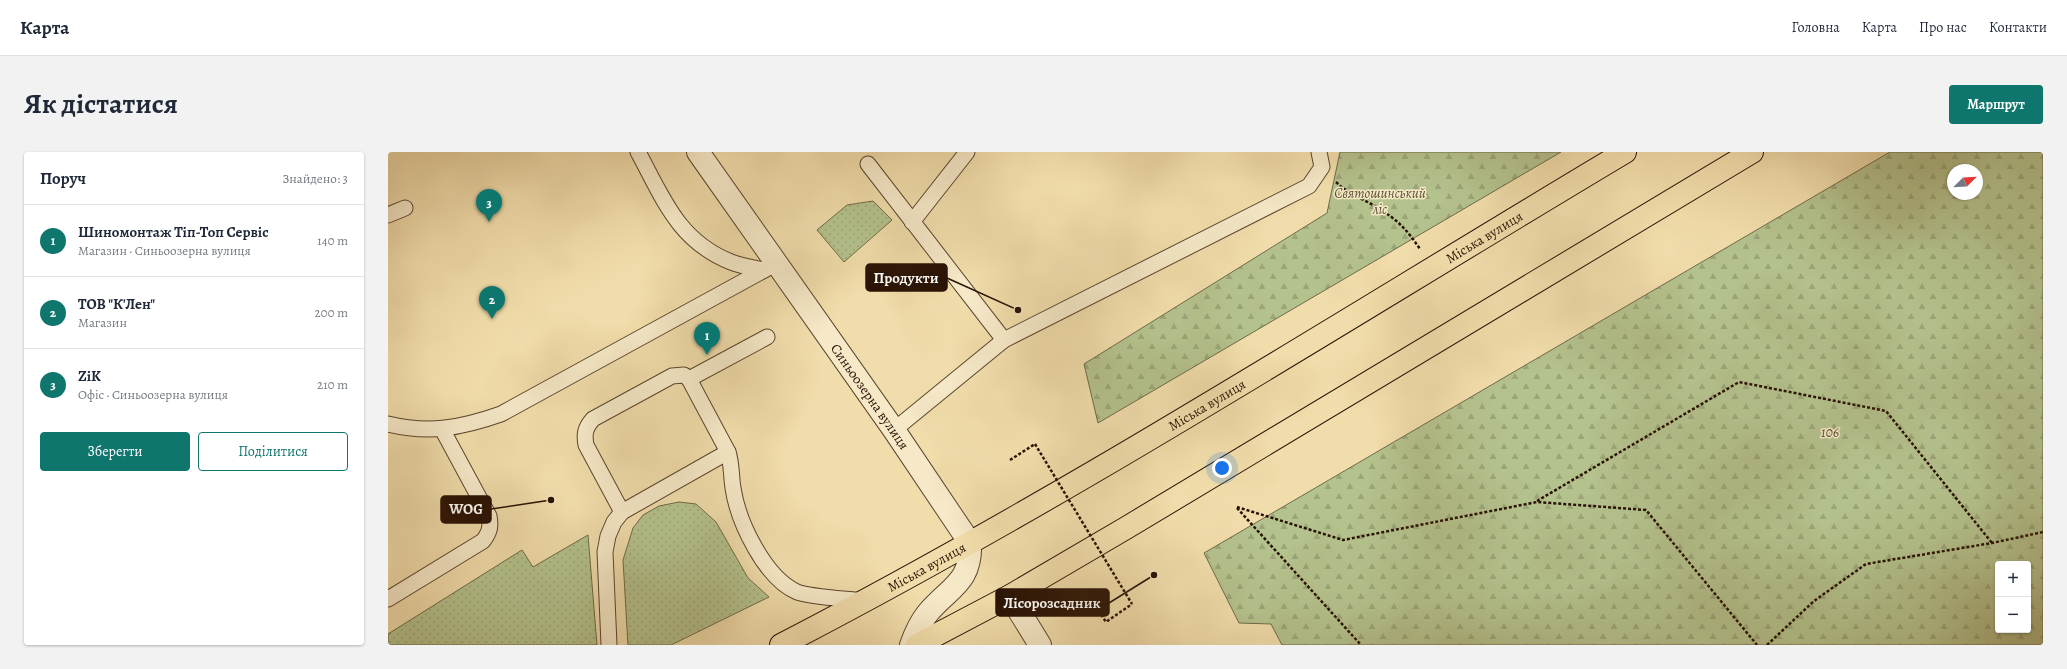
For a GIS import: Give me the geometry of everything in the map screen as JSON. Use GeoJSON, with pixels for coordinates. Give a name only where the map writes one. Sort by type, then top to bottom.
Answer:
{"type":"FeatureCollection","features":[{"type":"Feature","properties":{"kind":"highway","name":"Міська вулиця"},"geometry":{"type":"LineString","coordinates":[[781,645],[865,602],[1099,470],[1625,152]]}},
{"type":"Feature","properties":{"kind":"highway"},"geometry":{"type":"LineString","coordinates":[[917,645],[1010,596],[1132,524],[1752,152]]}},
{"type":"Feature","properties":{"kind":"street","name":"Синьоозерна вулиця"},"geometry":{"type":"LineString","coordinates":[[698,152],[770,267],[894,430],[970,543]]}},
{"type":"Feature","properties":{"kind":"street"},"geometry":{"type":"LineString","coordinates":[[911,645],[917,629],[927,614],[952,591],[964,575],[971,558],[970,543]]}},
{"type":"Feature","properties":{"kind":"street"},"geometry":{"type":"LineString","coordinates":[[1010,596],[1040,645]]}},
{"type":"Feature","properties":{"kind":"lane"},"geometry":{"type":"LineString","coordinates":[[638,152],[675,221],[697,244],[731,262],[770,267]]}},
{"type":"Feature","properties":{"kind":"lane"},"geometry":{"type":"LineString","coordinates":[[912,222],[967,152]]}},
{"type":"Feature","properties":{"kind":"lane"},"geometry":{"type":"LineString","coordinates":[[894,430],[1004,340],[1309,186],[1322,168],[1319,152]]}},
{"type":"Feature","properties":{"kind":"lane"},"geometry":{"type":"LineString","coordinates":[[868,164],[1004,340]]}},
{"type":"Feature","properties":{"kind":"lane"},"geometry":{"type":"LineString","coordinates":[[388,215],[405,208]]}},
{"type":"Feature","properties":{"kind":"lane"},"geometry":{"type":"LineString","coordinates":[[388,424],[402,427],[442,429],[470,425],[501,414],[770,267]]}},
{"type":"Feature","properties":{"kind":"lane"},"geometry":{"type":"LineString","coordinates":[[689,379],[767,337]]}},
{"type":"Feature","properties":{"kind":"lane"},"geometry":{"type":"LineString","coordinates":[[622,512],[586,445],[584,435],[586,426],[593,419],[672,376],[684,375],[689,379],[728,452],[732,466],[733,489],[741,518],[754,546],[777,579],[798,593],[865,602]]}},
{"type":"Feature","properties":{"kind":"lane"},"geometry":{"type":"LineString","coordinates":[[388,599],[483,541],[488,534],[490,525],[489,516],[442,429]]}},
{"type":"Feature","properties":{"kind":"lane"},"geometry":{"type":"LineString","coordinates":[[609,645],[605,552],[608,536],[614,522],[622,512],[728,452]]}},
{"type":"Feature","properties":{"kind":"path"},"geometry":{"type":"LineString","coordinates":[[1322,168],[1344,190],[1378,207],[1404,226],[1421,251]]}},
{"type":"Feature","properties":{"kind":"path"},"geometry":{"type":"LineString","coordinates":[[1537,502],[1739,382],[1886,410],[1992,543]]}},
{"type":"Feature","properties":{"kind":"path"},"geometry":{"type":"LineString","coordinates":[[1010,460],[1035,444],[1132,604],[1106,622],[1090,598]]}},
{"type":"Feature","properties":{"kind":"path"},"geometry":{"type":"LineString","coordinates":[[1361,645],[1236,507],[1343,540],[1537,502],[1646,510],[1757,645]]}},
{"type":"Feature","properties":{"kind":"path"},"geometry":{"type":"LineString","coordinates":[[1767,645],[1814,601],[1866,564],[1992,543],[2043,532]]}},
{"type":"Feature","properties":{"kind":"green space","name":"Святошинський ліс"},"geometry":{"type":"Polygon","coordinates":[[[1340,152],[1561,152],[1098,423],[1084,364],[1327,213],[1340,152]]]}},
{"type":"Feature","properties":{"kind":"green space","name":"106"},"geometry":{"type":"Polygon","coordinates":[[[1890,152],[2043,152],[2043,645],[1282,645],[1271,624],[1239,623],[1204,553],[1890,152]]]}},
{"type":"Feature","properties":{"kind":"green space"},"geometry":{"type":"Polygon","coordinates":[[[873,201],[892,220],[844,262],[817,230],[847,205],[873,201]]]}},
{"type":"Feature","properties":{"kind":"green space"},"geometry":{"type":"Polygon","coordinates":[[[679,502],[696,504],[716,522],[748,578],[769,597],[671,645],[628,645],[623,560],[633,528],[643,515],[659,506],[679,502]]]}},
{"type":"Feature","properties":{"kind":"green space"},"geometry":{"type":"Polygon","coordinates":[[[588,535],[597,645],[388,645],[388,634],[522,550],[533,567],[588,535]]]}},
{"type":"Feature","properties":{"kind":"place","name":"ZiK"},"geometry":{"type":"Point","coordinates":[489,222]}},
{"type":"Feature","properties":{"kind":"place","name":"Продукти"},"geometry":{"type":"Point","coordinates":[1018,310]}},
{"type":"Feature","properties":{"kind":"place","name":"ТОВ \"К'Лен\""},"geometry":{"type":"Point","coordinates":[492,319]}},
{"type":"Feature","properties":{"kind":"place","name":"Шиномонтаж Тіп-Топ Сервіс"},"geometry":{"type":"Point","coordinates":[707,355]}},
{"type":"Feature","properties":{"kind":"place","name":"WOG"},"geometry":{"type":"Point","coordinates":[551,500]}},
{"type":"Feature","properties":{"kind":"place","name":"Лісорозсадник"},"geometry":{"type":"Point","coordinates":[1154,575]}}]}
